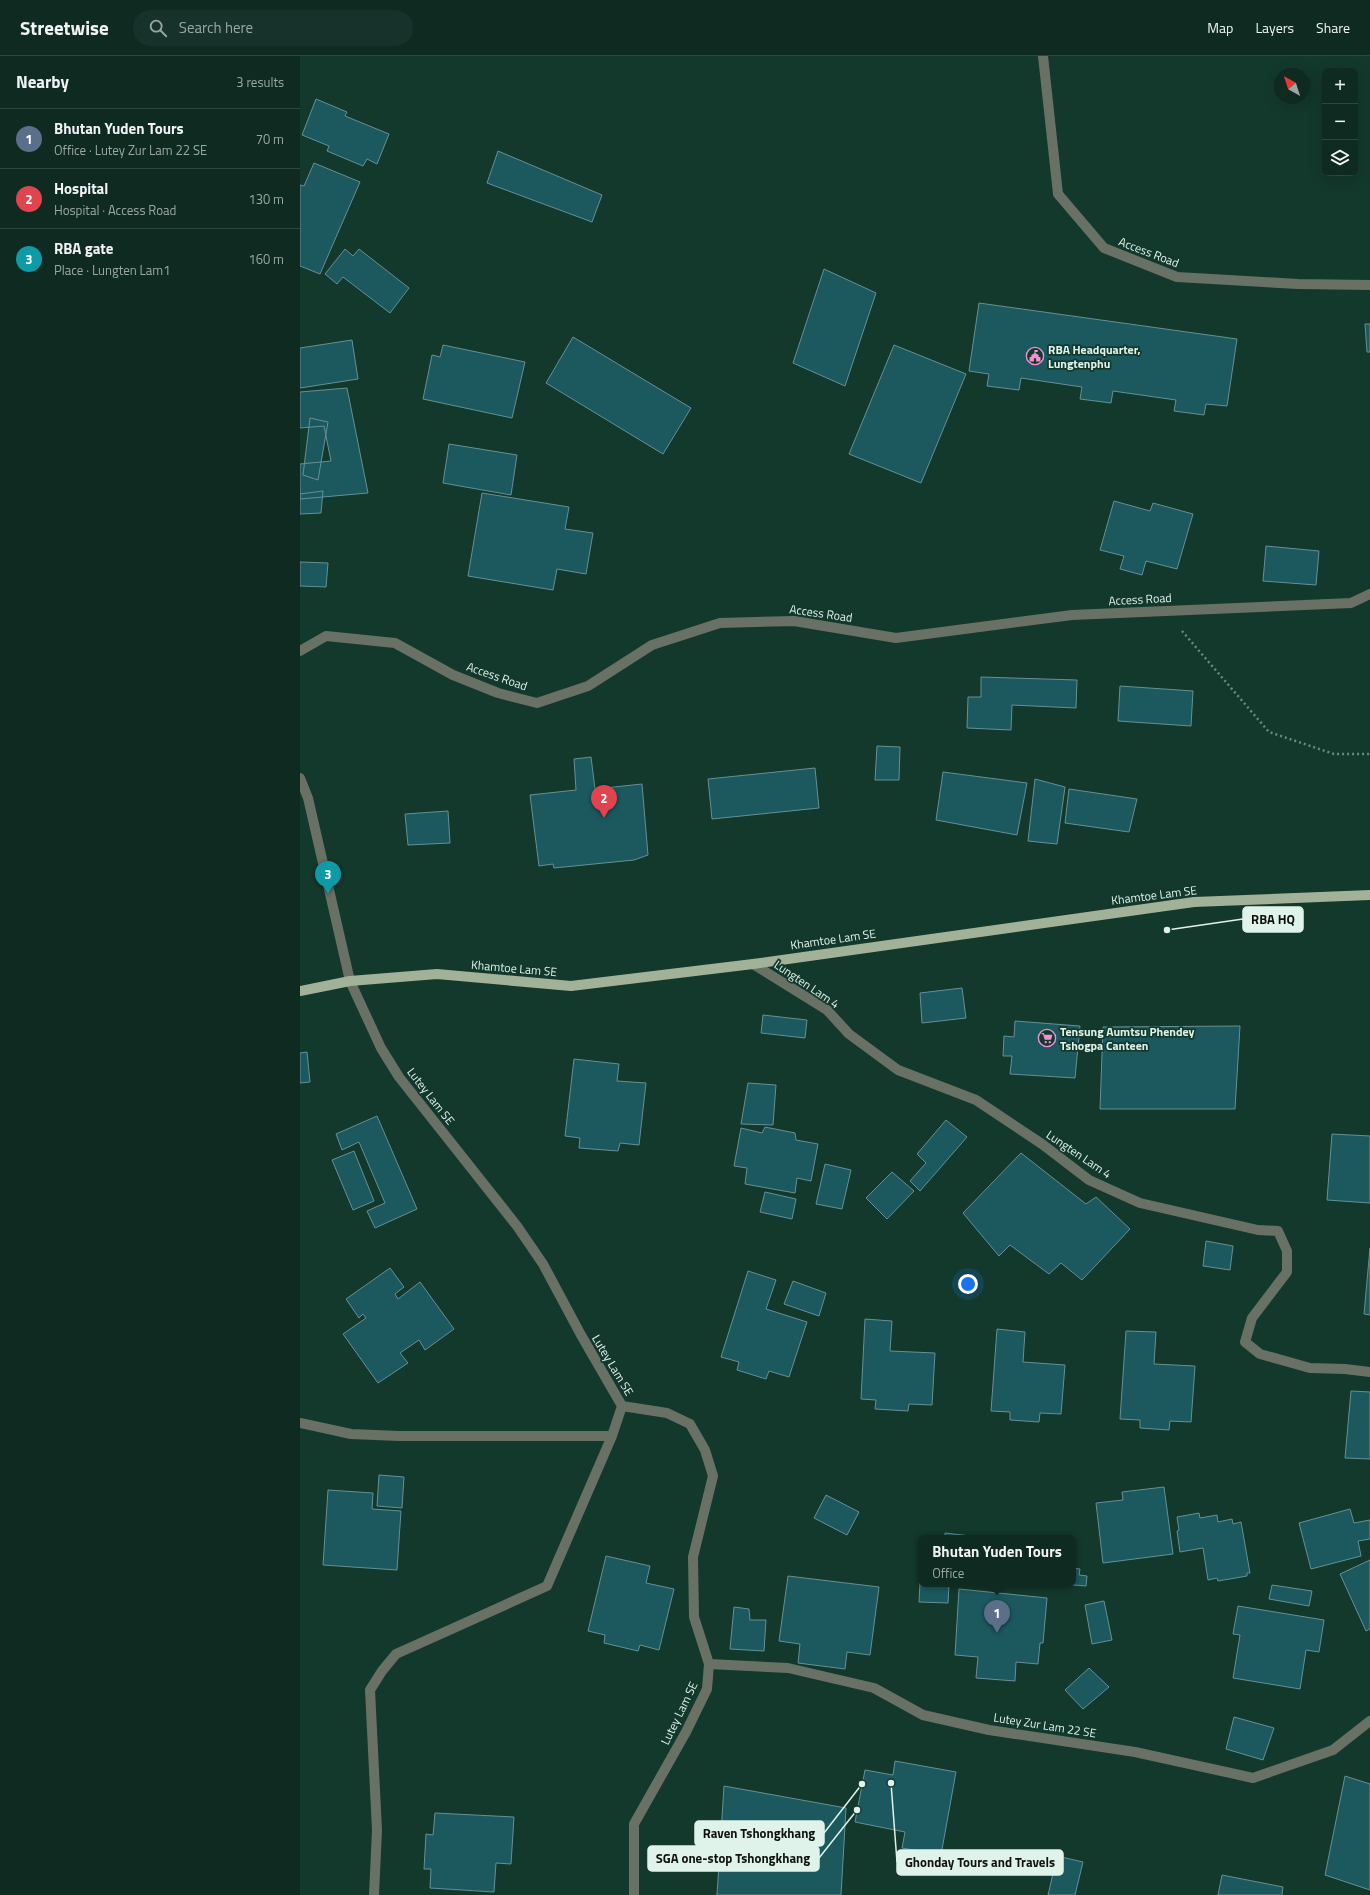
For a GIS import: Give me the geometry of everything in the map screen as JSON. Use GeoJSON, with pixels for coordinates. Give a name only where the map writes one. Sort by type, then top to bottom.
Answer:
{"type":"FeatureCollection","features":[{"type":"Feature","properties":{"kind":"main road","name":"Khamtoe Lam SE"},"geometry":{"type":"LineString","coordinates":[[300,991],[350,981],[437,974],[571,986],[753,964],[1194,902],[1370,895]]}},
{"type":"Feature","properties":{"kind":"street","name":"Access Road"},"geometry":{"type":"LineString","coordinates":[[1043,56],[1058,194],[1104,248],[1177,277],[1298,284],[1370,285]]}},
{"type":"Feature","properties":{"kind":"street","name":"Access Road"},"geometry":{"type":"LineString","coordinates":[[300,651],[326,636],[395,643],[453,675],[498,693],[537,704],[588,686],[652,645],[720,624],[794,621],[896,638],[1072,615],[1350,602],[1370,594]]}},
{"type":"Feature","properties":{"kind":"street","name":"Lutey Lam SE"},"geometry":{"type":"LineString","coordinates":[[300,778],[308,798],[350,981],[382,1048],[399,1077],[518,1226],[543,1264],[581,1335],[622,1406],[668,1413],[690,1424],[705,1450],[712,1476],[693,1557],[694,1617],[709,1664],[707,1689],[686,1732],[634,1824],[634,1895]]}},
{"type":"Feature","properties":{"kind":"street","name":"Lungten Lam 4"},"geometry":{"type":"LineString","coordinates":[[753,964],[827,1010],[849,1034],[898,1070],[976,1100],[1042,1144],[1089,1180],[1110,1191],[1140,1203],[1173,1212],[1258,1230],[1278,1231],[1287,1251],[1287,1272],[1252,1318],[1245,1342],[1260,1354],[1310,1368],[1345,1369],[1370,1372]]}},
{"type":"Feature","properties":{"kind":"street"},"geometry":{"type":"LineString","coordinates":[[374,1895],[377,1830],[370,1690],[382,1671],[396,1654],[547,1586],[612,1436],[622,1406]]}},
{"type":"Feature","properties":{"kind":"street"},"geometry":{"type":"LineString","coordinates":[[300,1423],[351,1434],[399,1436],[612,1436]]}},
{"type":"Feature","properties":{"kind":"street","name":"Lutey Zur Lam 22 SE"},"geometry":{"type":"LineString","coordinates":[[709,1664],[788,1668],[874,1688],[923,1715],[989,1730],[1134,1752],[1253,1778],[1333,1750],[1370,1721]]}},
{"type":"Feature","properties":{"kind":"path"},"geometry":{"type":"LineString","coordinates":[[1165,611],[1269,732],[1334,754],[1370,754]]}},
{"type":"Feature","properties":{"kind":"building"},"geometry":{"type":"Polygon","coordinates":[[[316,99],[347,112],[345,116],[389,134],[377,164],[367,159],[363,166],[327,151],[329,146],[302,135],[316,99]]]}},
{"type":"Feature","properties":{"kind":"building"},"geometry":{"type":"Polygon","coordinates":[[[498,151],[602,195],[592,222],[487,183],[498,151]]]}},
{"type":"Feature","properties":{"kind":"building"},"geometry":{"type":"Polygon","coordinates":[[[314,163],[360,182],[320,274],[300,266],[300,185],[304,186],[314,163]]]}},
{"type":"Feature","properties":{"kind":"building"},"geometry":{"type":"Polygon","coordinates":[[[345,249],[353,256],[359,249],[409,288],[390,313],[343,277],[337,284],[325,274],[345,249]]]}},
{"type":"Feature","properties":{"kind":"building"},"geometry":{"type":"Polygon","coordinates":[[[824,269],[876,293],[845,386],[793,363],[824,269]]]}},
{"type":"Feature","properties":{"kind":"building"},"geometry":{"type":"Polygon","coordinates":[[[979,303],[1237,339],[1227,406],[1206,404],[1204,415],[1174,411],[1176,400],[1113,391],[1111,403],[1080,399],[1082,387],[1021,378],[1019,390],[987,386],[989,374],[969,371],[979,303]]]}},
{"type":"Feature","properties":{"kind":"building"},"geometry":{"type":"Polygon","coordinates":[[[1365,324],[1370,324],[1370,352],[1367,352],[1365,324]]]}},
{"type":"Feature","properties":{"kind":"building"},"geometry":{"type":"Polygon","coordinates":[[[573,337],[691,408],[663,454],[546,383],[573,337]]]}},
{"type":"Feature","properties":{"kind":"building"},"geometry":{"type":"Polygon","coordinates":[[[352,340],[358,379],[300,388],[300,348],[352,340]]]}},
{"type":"Feature","properties":{"kind":"building"},"geometry":{"type":"Polygon","coordinates":[[[443,345],[525,362],[512,418],[423,399],[432,355],[440,357],[443,345]]]}},
{"type":"Feature","properties":{"kind":"building"},"geometry":{"type":"Polygon","coordinates":[[[894,345],[966,374],[921,483],[849,454],[894,345]]]}},
{"type":"Feature","properties":{"kind":"building"},"geometry":{"type":"Polygon","coordinates":[[[347,388],[368,493],[300,499],[300,464],[331,461],[324,426],[300,428],[300,392],[347,388]]]}},
{"type":"Feature","properties":{"kind":"building"},"geometry":{"type":"Polygon","coordinates":[[[310,418],[328,422],[318,480],[303,475],[310,418]]]}},
{"type":"Feature","properties":{"kind":"building"},"geometry":{"type":"Polygon","coordinates":[[[449,444],[517,455],[511,495],[443,483],[449,444]]]}},
{"type":"Feature","properties":{"kind":"building"},"geometry":{"type":"Polygon","coordinates":[[[323,491],[321,513],[300,514],[300,494],[323,491]]]}},
{"type":"Feature","properties":{"kind":"building"},"geometry":{"type":"Polygon","coordinates":[[[482,493],[569,507],[565,529],[593,533],[586,574],[557,569],[553,590],[468,576],[482,493]]]}},
{"type":"Feature","properties":{"kind":"building"},"geometry":{"type":"Polygon","coordinates":[[[1114,501],[1150,511],[1153,503],[1193,514],[1177,569],[1146,561],[1142,575],[1120,569],[1124,556],[1100,550],[1114,501]]]}},
{"type":"Feature","properties":{"kind":"building"},"geometry":{"type":"Polygon","coordinates":[[[1266,546],[1319,551],[1316,585],[1263,581],[1266,546]]]}},
{"type":"Feature","properties":{"kind":"building"},"geometry":{"type":"Polygon","coordinates":[[[300,562],[328,563],[326,587],[300,586],[300,562]]]}},
{"type":"Feature","properties":{"kind":"building"},"geometry":{"type":"Polygon","coordinates":[[[981,677],[1077,680],[1076,708],[1012,705],[1011,730],[967,728],[968,697],[981,697],[981,677]]]}},
{"type":"Feature","properties":{"kind":"building"},"geometry":{"type":"Polygon","coordinates":[[[1120,686],[1193,691],[1191,726],[1118,721],[1120,686]]]}},
{"type":"Feature","properties":{"kind":"building"},"geometry":{"type":"Polygon","coordinates":[[[877,746],[900,747],[899,780],[875,780],[877,746]]]}},
{"type":"Feature","properties":{"kind":"building"},"geometry":{"type":"Polygon","coordinates":[[[591,757],[595,789],[642,784],[648,855],[634,860],[554,868],[553,864],[539,866],[530,795],[576,790],[574,759],[591,757]]]}},
{"type":"Feature","properties":{"kind":"building"},"geometry":{"type":"Polygon","coordinates":[[[815,768],[819,808],[712,819],[708,779],[815,768]]]}},
{"type":"Feature","properties":{"kind":"building"},"geometry":{"type":"Polygon","coordinates":[[[943,772],[1027,783],[1017,835],[936,820],[943,772]]]}},
{"type":"Feature","properties":{"kind":"building"},"geometry":{"type":"Polygon","coordinates":[[[1035,779],[1065,787],[1057,844],[1028,841],[1035,779]]]}},
{"type":"Feature","properties":{"kind":"building"},"geometry":{"type":"Polygon","coordinates":[[[1069,789],[1137,799],[1129,832],[1065,823],[1069,789]]]}},
{"type":"Feature","properties":{"kind":"building"},"geometry":{"type":"Polygon","coordinates":[[[448,811],[450,843],[408,845],[405,814],[448,811]]]}},
{"type":"Feature","properties":{"kind":"building"},"geometry":{"type":"Polygon","coordinates":[[[962,988],[966,1018],[922,1023],[920,993],[962,988]]]}},
{"type":"Feature","properties":{"kind":"building"},"geometry":{"type":"Polygon","coordinates":[[[763,1015],[807,1020],[805,1038],[761,1033],[763,1015]]]}},
{"type":"Feature","properties":{"kind":"building"},"geometry":{"type":"Polygon","coordinates":[[[1015,1021],[1080,1026],[1075,1078],[1010,1074],[1012,1056],[1003,1056],[1004,1036],[1014,1037],[1015,1021]]]}},
{"type":"Feature","properties":{"kind":"building"},"geometry":{"type":"Polygon","coordinates":[[[1240,1026],[1235,1109],[1100,1109],[1103,1027],[1240,1026]]]}},
{"type":"Feature","properties":{"kind":"building"},"geometry":{"type":"Polygon","coordinates":[[[307,1052],[310,1082],[300,1083],[300,1053],[307,1052]]]}},
{"type":"Feature","properties":{"kind":"building"},"geometry":{"type":"Polygon","coordinates":[[[574,1059],[619,1064],[617,1081],[646,1083],[639,1145],[620,1143],[618,1151],[579,1148],[580,1138],[565,1136],[574,1059]]]}},
{"type":"Feature","properties":{"kind":"building"},"geometry":{"type":"Polygon","coordinates":[[[748,1083],[776,1085],[773,1125],[741,1124],[748,1083]]]}},
{"type":"Feature","properties":{"kind":"building"},"geometry":{"type":"Polygon","coordinates":[[[377,1116],[417,1209],[375,1228],[367,1211],[385,1203],[359,1142],[342,1150],[336,1134],[377,1116]]]}},
{"type":"Feature","properties":{"kind":"building"},"geometry":{"type":"Polygon","coordinates":[[[946,1120],[967,1137],[920,1191],[910,1181],[926,1163],[917,1154],[946,1120]]]}},
{"type":"Feature","properties":{"kind":"building"},"geometry":{"type":"Polygon","coordinates":[[[765,1127],[795,1133],[796,1140],[818,1144],[811,1181],[797,1178],[795,1193],[745,1184],[747,1168],[734,1166],[741,1128],[762,1133],[765,1127]]]}},
{"type":"Feature","properties":{"kind":"building"},"geometry":{"type":"Polygon","coordinates":[[[1332,1134],[1370,1136],[1370,1203],[1327,1200],[1332,1134]]]}},
{"type":"Feature","properties":{"kind":"building"},"geometry":{"type":"Polygon","coordinates":[[[354,1151],[374,1201],[353,1210],[332,1160],[354,1151]]]}},
{"type":"Feature","properties":{"kind":"building"},"geometry":{"type":"Polygon","coordinates":[[[1021,1153],[1086,1204],[1096,1197],[1130,1229],[1082,1280],[1061,1263],[1049,1274],[1010,1245],[999,1256],[963,1213],[1021,1153]]]}},
{"type":"Feature","properties":{"kind":"building"},"geometry":{"type":"Polygon","coordinates":[[[825,1164],[851,1170],[842,1209],[816,1204],[825,1164]]]}},
{"type":"Feature","properties":{"kind":"building"},"geometry":{"type":"Polygon","coordinates":[[[892,1172],[914,1191],[887,1219],[866,1198],[892,1172]]]}},
{"type":"Feature","properties":{"kind":"building"},"geometry":{"type":"Polygon","coordinates":[[[765,1192],[796,1199],[792,1219],[760,1212],[765,1192]]]}},
{"type":"Feature","properties":{"kind":"building"},"geometry":{"type":"Polygon","coordinates":[[[1206,1241],[1233,1246],[1230,1270],[1203,1266],[1206,1241]]]}},
{"type":"Feature","properties":{"kind":"building"},"geometry":{"type":"Polygon","coordinates":[[[1370,1248],[1370,1315],[1364,1314],[1370,1248]]]}},
{"type":"Feature","properties":{"kind":"building"},"geometry":{"type":"Polygon","coordinates":[[[390,1268],[404,1287],[395,1294],[398,1299],[420,1282],[454,1329],[425,1350],[419,1340],[400,1353],[408,1363],[378,1383],[343,1334],[366,1318],[363,1314],[359,1318],[346,1299],[390,1268]]]}},
{"type":"Feature","properties":{"kind":"building"},"geometry":{"type":"Polygon","coordinates":[[[748,1271],[776,1280],[766,1309],[807,1322],[789,1377],[769,1371],[766,1379],[737,1370],[739,1362],[721,1357],[748,1271]]]}},
{"type":"Feature","properties":{"kind":"building"},"geometry":{"type":"Polygon","coordinates":[[[793,1281],[826,1293],[819,1316],[784,1304],[793,1281]]]}},
{"type":"Feature","properties":{"kind":"building"},"geometry":{"type":"Polygon","coordinates":[[[865,1319],[892,1321],[890,1351],[935,1353],[932,1405],[909,1404],[908,1411],[875,1409],[876,1400],[861,1399],[865,1319]]]}},
{"type":"Feature","properties":{"kind":"building"},"geometry":{"type":"Polygon","coordinates":[[[997,1329],[1025,1332],[1023,1362],[1065,1365],[1061,1414],[1040,1413],[1039,1422],[1010,1420],[1010,1412],[991,1411],[997,1329]]]}},
{"type":"Feature","properties":{"kind":"building"},"geometry":{"type":"Polygon","coordinates":[[[1126,1331],[1156,1332],[1154,1364],[1195,1366],[1191,1422],[1170,1421],[1169,1430],[1140,1428],[1140,1420],[1120,1419],[1126,1331]]]}},
{"type":"Feature","properties":{"kind":"building"},"geometry":{"type":"Polygon","coordinates":[[[1351,1391],[1370,1392],[1370,1459],[1345,1458],[1351,1391]]]}},
{"type":"Feature","properties":{"kind":"building"},"geometry":{"type":"Polygon","coordinates":[[[379,1475],[404,1477],[402,1508],[377,1506],[379,1475]]]}},
{"type":"Feature","properties":{"kind":"building"},"geometry":{"type":"Polygon","coordinates":[[[1164,1487],[1173,1554],[1103,1563],[1096,1503],[1123,1500],[1122,1492],[1164,1487]]]}},
{"type":"Feature","properties":{"kind":"building"},"geometry":{"type":"Polygon","coordinates":[[[328,1490],[373,1493],[372,1509],[401,1511],[397,1570],[323,1565],[328,1490]]]}},
{"type":"Feature","properties":{"kind":"building"},"geometry":{"type":"Polygon","coordinates":[[[826,1495],[859,1512],[847,1535],[814,1518],[826,1495]]]}},
{"type":"Feature","properties":{"kind":"building"},"geometry":{"type":"Polygon","coordinates":[[[1350,1509],[1354,1523],[1370,1520],[1370,1539],[1358,1541],[1361,1556],[1311,1569],[1299,1523],[1350,1509]]]}},
{"type":"Feature","properties":{"kind":"building"},"geometry":{"type":"Polygon","coordinates":[[[1199,1513],[1200,1518],[1217,1515],[1218,1522],[1232,1519],[1233,1524],[1241,1522],[1250,1573],[1247,1573],[1247,1576],[1218,1581],[1217,1578],[1208,1580],[1203,1548],[1180,1552],[1177,1517],[1199,1513]]]}},
{"type":"Feature","properties":{"kind":"building"},"geometry":{"type":"Polygon","coordinates":[[[945,1533],[962,1535],[945,1535],[945,1533]]]}},
{"type":"Feature","properties":{"kind":"building"},"geometry":{"type":"Polygon","coordinates":[[[606,1556],[650,1566],[646,1583],[674,1589],[659,1650],[640,1645],[638,1651],[604,1643],[605,1635],[588,1631],[606,1556]]]}},
{"type":"Feature","properties":{"kind":"building"},"geometry":{"type":"Polygon","coordinates":[[[1370,1560],[1370,1629],[1366,1631],[1340,1574],[1370,1560]]]}},
{"type":"Feature","properties":{"kind":"building"},"geometry":{"type":"Polygon","coordinates":[[[1076,1568],[1080,1569],[1079,1575],[1087,1576],[1086,1586],[1076,1585],[1076,1568]]]}},
{"type":"Feature","properties":{"kind":"building"},"geometry":{"type":"Polygon","coordinates":[[[788,1576],[879,1587],[870,1655],[847,1652],[845,1669],[798,1663],[800,1644],[779,1641],[788,1576]]]}},
{"type":"Feature","properties":{"kind":"building"},"geometry":{"type":"Polygon","coordinates":[[[1272,1585],[1312,1591],[1309,1606],[1269,1599],[1272,1585]]]}},
{"type":"Feature","properties":{"kind":"building"},"geometry":{"type":"Polygon","coordinates":[[[920,1587],[949,1587],[948,1603],[919,1602],[920,1587]]]}},
{"type":"Feature","properties":{"kind":"building"},"geometry":{"type":"Polygon","coordinates":[[[959,1589],[1047,1598],[1043,1643],[1040,1643],[1038,1664],[1016,1662],[1015,1681],[976,1678],[978,1657],[955,1655],[959,1589]]]}},
{"type":"Feature","properties":{"kind":"building"},"geometry":{"type":"Polygon","coordinates":[[[1104,1601],[1112,1640],[1092,1644],[1085,1605],[1104,1601]]]}},
{"type":"Feature","properties":{"kind":"building"},"geometry":{"type":"Polygon","coordinates":[[[1238,1606],[1324,1620],[1319,1652],[1306,1650],[1300,1689],[1233,1678],[1240,1635],[1233,1634],[1238,1606]]]}},
{"type":"Feature","properties":{"kind":"building"},"geometry":{"type":"Polygon","coordinates":[[[734,1607],[749,1609],[750,1620],[766,1620],[764,1651],[730,1649],[734,1607]]]}},
{"type":"Feature","properties":{"kind":"building"},"geometry":{"type":"Polygon","coordinates":[[[1089,1668],[1109,1687],[1083,1709],[1065,1690],[1089,1668]]]}},
{"type":"Feature","properties":{"kind":"building"},"geometry":{"type":"Polygon","coordinates":[[[1234,1717],[1274,1728],[1263,1760],[1226,1749],[1234,1717]]]}},
{"type":"Feature","properties":{"kind":"building"},"geometry":{"type":"Polygon","coordinates":[[[895,1761],[956,1772],[941,1855],[902,1848],[905,1832],[855,1822],[865,1770],[893,1775],[895,1761]]]}},
{"type":"Feature","properties":{"kind":"building"},"geometry":{"type":"Polygon","coordinates":[[[1345,1776],[1370,1784],[1370,1890],[1325,1875],[1345,1776]]]}},
{"type":"Feature","properties":{"kind":"building"},"geometry":{"type":"Polygon","coordinates":[[[724,1786],[846,1808],[841,1895],[717,1895],[724,1786]]]}},
{"type":"Feature","properties":{"kind":"building"},"geometry":{"type":"Polygon","coordinates":[[[435,1813],[514,1817],[511,1864],[496,1863],[494,1892],[430,1888],[431,1869],[424,1869],[426,1834],[433,1835],[435,1813]]]}},
{"type":"Feature","properties":{"kind":"building"},"geometry":{"type":"Polygon","coordinates":[[[1057,1856],[1083,1862],[1075,1895],[1048,1895],[1057,1856]]]}},
{"type":"Feature","properties":{"kind":"building"},"geometry":{"type":"Polygon","coordinates":[[[1222,1875],[1283,1887],[1282,1895],[1218,1895],[1222,1875]]]}},
{"type":"Feature","properties":{"kind":"place","name":"RBA Headquarter, Lungtenphu"},"geometry":{"type":"Point","coordinates":[1035,356]}},
{"type":"Feature","properties":{"kind":"place","name":"Hospital"},"geometry":{"type":"Point","coordinates":[604,818]}},
{"type":"Feature","properties":{"kind":"place","name":"RBA gate"},"geometry":{"type":"Point","coordinates":[328,894]}},
{"type":"Feature","properties":{"kind":"place","name":"RBA HQ"},"geometry":{"type":"Point","coordinates":[1167,930]}},
{"type":"Feature","properties":{"kind":"place","name":"Tensung Aumtsu Phendey Tshogpa Canteen"},"geometry":{"type":"Point","coordinates":[1047,1038]}},
{"type":"Feature","properties":{"kind":"place","name":"Bhutan Yuden Tours"},"geometry":{"type":"Point","coordinates":[997,1633]}},
{"type":"Feature","properties":{"kind":"place","name":"Ghonday Tours and Travels"},"geometry":{"type":"Point","coordinates":[891,1783]}},
{"type":"Feature","properties":{"kind":"place","name":"Raven Tshongkhang"},"geometry":{"type":"Point","coordinates":[862,1784]}},
{"type":"Feature","properties":{"kind":"place","name":"SGA one-stop Tshongkhang"},"geometry":{"type":"Point","coordinates":[857,1810]}}]}
